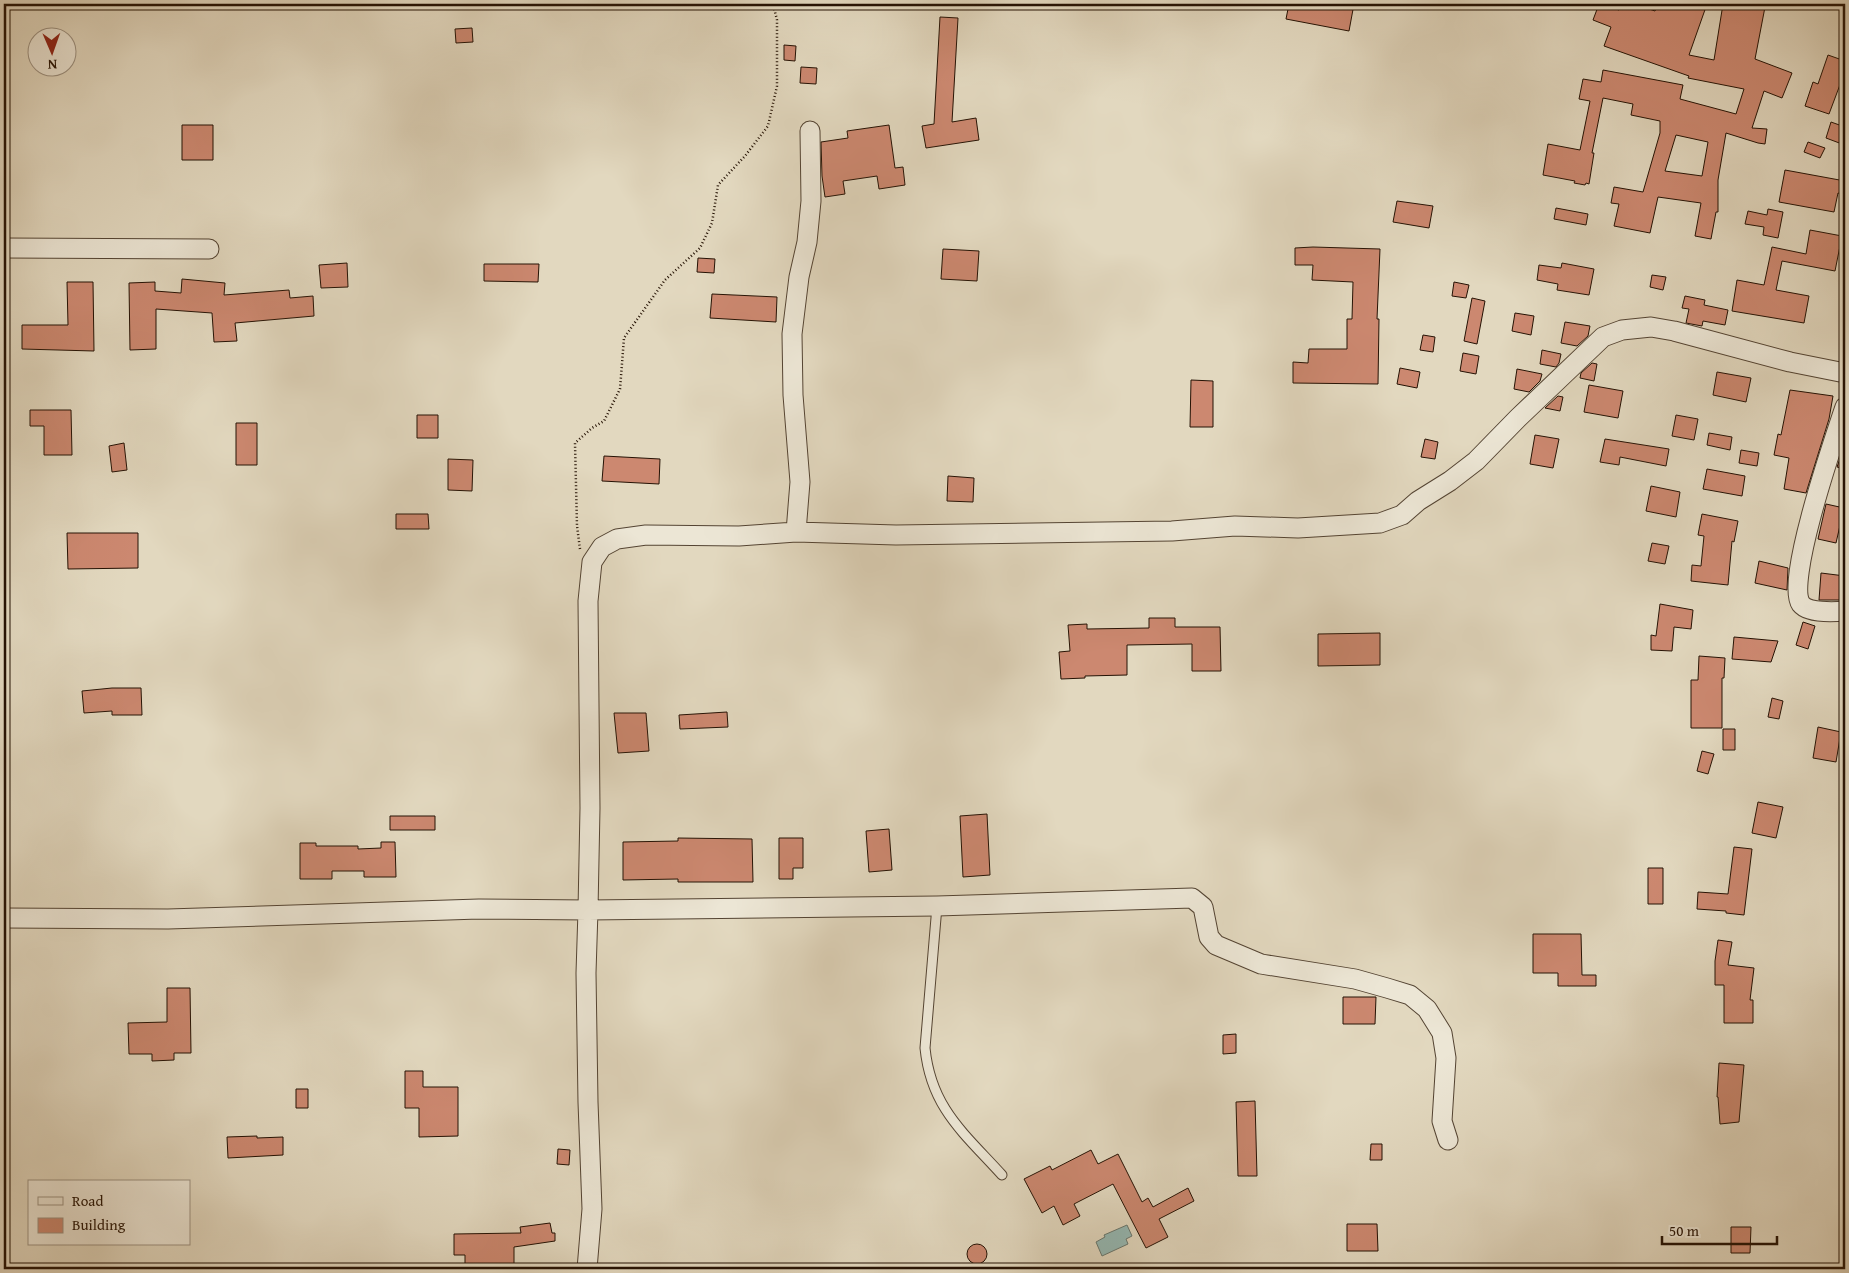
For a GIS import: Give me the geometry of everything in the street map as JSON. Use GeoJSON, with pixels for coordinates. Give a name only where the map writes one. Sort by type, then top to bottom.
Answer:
{"type":"FeatureCollection","features":[{"type":"Feature","properties":{"kind":"street"},"geometry":{"type":"LineString","coordinates":[[796,532],[800,482],[793,395],[792,334],[798,277],[807,242],[811,201],[810,132]]}},
{"type":"Feature","properties":{"kind":"street"},"geometry":{"type":"LineString","coordinates":[[4,248],[209,249]]}},
{"type":"Feature","properties":{"kind":"street"},"geometry":{"type":"LineString","coordinates":[[587,1269],[592,1209],[587,1072],[586,973],[590,808],[588,601],[592,562],[602,547],[617,539],[646,535],[739,536],[796,532],[896,535],[1172,532],[1235,526],[1298,528],[1380,524],[1402,515],[1418,501],[1450,481],[1476,461],[1603,337],[1622,330],[1651,326],[1790,362],[1845,373]]}},
{"type":"Feature","properties":{"kind":"street"},"geometry":{"type":"LineString","coordinates":[[1845,407],[1818,488],[1798,574],[1798,597],[1800,603],[1806,609],[1845,612]]}},
{"type":"Feature","properties":{"kind":"street"},"geometry":{"type":"LineString","coordinates":[[4,918],[168,919],[479,910],[937,906],[1192,898],[1203,907],[1209,937],[1216,945],[1260,964],[1354,979],[1410,995],[1427,1009],[1442,1033],[1446,1058],[1442,1121],[1448,1140]]}},
{"type":"Feature","properties":{"kind":"lane"},"geometry":{"type":"LineString","coordinates":[[937,906],[925,1048],[926,1064],[931,1082],[949,1117],[1002,1175]]}},
{"type":"Feature","properties":{"kind":"path"},"geometry":{"type":"LineString","coordinates":[[581,556],[577,526],[575,443],[592,428],[604,422],[620,389],[624,338],[665,280],[700,248],[712,223],[718,185],[745,156],[768,126],[777,86],[777,20],[772,4]]}},
{"type":"Feature","properties":{"kind":"water"},"geometry":{"type":"Polygon","coordinates":[[[1127,1225],[1132,1236],[1126,1239],[1128,1244],[1102,1256],[1096,1242],[1105,1237],[1104,1235],[1127,1225]]]}},
{"type":"Feature","properties":{"kind":"building"},"geometry":{"type":"Polygon","coordinates":[[[1289,4],[1354,4],[1349,31],[1286,19],[1289,4]]]}},
{"type":"Feature","properties":{"kind":"building"},"geometry":{"type":"Polygon","coordinates":[[[1599,4],[1619,10],[1622,4],[1635,4],[1655,11],[1658,4],[1707,4],[1689,55],[1714,60],[1723,4],[1748,4],[1765,7],[1755,59],[1792,73],[1782,98],[1764,91],[1752,128],[1767,129],[1765,144],[1726,133],[1718,180],[1718,212],[1716,212],[1711,239],[1695,236],[1701,203],[1658,197],[1650,233],[1614,226],[1619,204],[1611,203],[1614,187],[1643,192],[1660,133],[1660,121],[1631,115],[1633,104],[1603,98],[1592,153],[1594,153],[1589,184],[1574,183],[1575,181],[1543,175],[1548,144],[1580,150],[1590,101],[1579,99],[1583,79],[1601,82],[1603,70],[1683,85],[1680,99],[1736,114],[1744,89],[1688,78],[1689,76],[1604,46],[1611,27],[1593,20],[1599,4]],[[1676,135],[1665,171],[1702,176],[1708,142],[1676,135]]]}},
{"type":"Feature","properties":{"kind":"building"},"geometry":{"type":"Polygon","coordinates":[[[940,17],[958,18],[952,122],[976,118],[979,140],[926,148],[922,126],[934,124],[940,17]]]}},
{"type":"Feature","properties":{"kind":"building"},"geometry":{"type":"Polygon","coordinates":[[[472,28],[473,42],[456,43],[455,29],[472,28]]]}},
{"type":"Feature","properties":{"kind":"building"},"geometry":{"type":"Polygon","coordinates":[[[784,45],[796,46],[795,61],[784,60],[784,45]]]}},
{"type":"Feature","properties":{"kind":"building"},"geometry":{"type":"Polygon","coordinates":[[[1828,55],[1845,61],[1845,84],[1841,82],[1829,114],[1805,106],[1813,82],[1818,84],[1828,55]]]}},
{"type":"Feature","properties":{"kind":"building"},"geometry":{"type":"Polygon","coordinates":[[[801,67],[817,68],[816,84],[800,83],[801,67]]]}},
{"type":"Feature","properties":{"kind":"building"},"geometry":{"type":"Polygon","coordinates":[[[1831,122],[1845,127],[1842,144],[1826,138],[1831,122]]]}},
{"type":"Feature","properties":{"kind":"building"},"geometry":{"type":"Polygon","coordinates":[[[182,125],[213,125],[213,160],[182,160],[182,125]]]}},
{"type":"Feature","properties":{"kind":"building"},"geometry":{"type":"Polygon","coordinates":[[[889,125],[895,168],[903,167],[905,185],[879,189],[877,176],[843,181],[845,194],[825,197],[821,142],[848,138],[847,131],[889,125]]]}},
{"type":"Feature","properties":{"kind":"building"},"geometry":{"type":"Polygon","coordinates":[[[1808,142],[1825,148],[1820,158],[1804,152],[1808,142]]]}},
{"type":"Feature","properties":{"kind":"building"},"geometry":{"type":"Polygon","coordinates":[[[1785,170],[1845,181],[1845,195],[1838,193],[1834,212],[1779,202],[1785,170]]]}},
{"type":"Feature","properties":{"kind":"building"},"geometry":{"type":"Polygon","coordinates":[[[1397,201],[1433,206],[1429,228],[1393,222],[1397,201]]]}},
{"type":"Feature","properties":{"kind":"building"},"geometry":{"type":"Polygon","coordinates":[[[1556,208],[1588,214],[1586,225],[1554,219],[1556,208]]]}},
{"type":"Feature","properties":{"kind":"building"},"geometry":{"type":"Polygon","coordinates":[[[1768,209],[1783,212],[1778,238],[1763,235],[1764,227],[1745,224],[1748,211],[1767,215],[1768,209]]]}},
{"type":"Feature","properties":{"kind":"building"},"geometry":{"type":"Polygon","coordinates":[[[1810,230],[1842,236],[1835,271],[1782,261],[1776,290],[1809,296],[1804,323],[1732,311],[1737,280],[1764,285],[1772,247],[1806,254],[1810,230]]]}},
{"type":"Feature","properties":{"kind":"building"},"geometry":{"type":"Polygon","coordinates":[[[1295,248],[1380,249],[1377,319],[1379,319],[1378,384],[1293,383],[1293,362],[1308,363],[1309,349],[1347,349],[1347,319],[1352,319],[1353,282],[1312,280],[1313,265],[1295,265],[1295,248]]]}},
{"type":"Feature","properties":{"kind":"building"},"geometry":{"type":"Polygon","coordinates":[[[943,249],[979,251],[977,281],[941,279],[943,249]]]}},
{"type":"Feature","properties":{"kind":"building"},"geometry":{"type":"Polygon","coordinates":[[[698,258],[715,259],[714,273],[697,272],[698,258]]]}},
{"type":"Feature","properties":{"kind":"building"},"geometry":{"type":"Polygon","coordinates":[[[347,263],[348,287],[321,288],[319,265],[347,263]]]}},
{"type":"Feature","properties":{"kind":"building"},"geometry":{"type":"Polygon","coordinates":[[[1562,263],[1594,269],[1589,295],[1557,290],[1558,284],[1537,280],[1539,265],[1561,268],[1562,263]]]}},
{"type":"Feature","properties":{"kind":"building"},"geometry":{"type":"Polygon","coordinates":[[[484,264],[539,264],[538,282],[484,281],[484,264]]]}},
{"type":"Feature","properties":{"kind":"building"},"geometry":{"type":"Polygon","coordinates":[[[1652,275],[1666,277],[1663,290],[1650,287],[1652,275]]]}},
{"type":"Feature","properties":{"kind":"building"},"geometry":{"type":"Polygon","coordinates":[[[182,279],[225,283],[224,295],[289,290],[290,298],[313,296],[314,316],[235,323],[237,341],[214,342],[212,313],[156,309],[156,349],[130,350],[129,283],[155,282],[155,291],[181,293],[182,279]]]}},
{"type":"Feature","properties":{"kind":"building"},"geometry":{"type":"Polygon","coordinates":[[[67,282],[93,282],[94,351],[22,349],[22,325],[68,325],[67,282]]]}},
{"type":"Feature","properties":{"kind":"building"},"geometry":{"type":"Polygon","coordinates":[[[1454,282],[1469,285],[1466,298],[1452,296],[1454,282]]]}},
{"type":"Feature","properties":{"kind":"building"},"geometry":{"type":"Polygon","coordinates":[[[712,294],[777,297],[776,322],[710,318],[712,294]]]}},
{"type":"Feature","properties":{"kind":"building"},"geometry":{"type":"Polygon","coordinates":[[[1685,296],[1705,300],[1704,305],[1728,310],[1725,325],[1703,321],[1702,326],[1686,323],[1689,309],[1682,308],[1685,296]]]}},
{"type":"Feature","properties":{"kind":"building"},"geometry":{"type":"Polygon","coordinates":[[[1472,298],[1485,301],[1477,344],[1464,341],[1472,298]]]}},
{"type":"Feature","properties":{"kind":"building"},"geometry":{"type":"Polygon","coordinates":[[[1515,313],[1534,316],[1531,335],[1512,331],[1515,313]]]}},
{"type":"Feature","properties":{"kind":"building"},"geometry":{"type":"Polygon","coordinates":[[[1565,322],[1590,326],[1588,336],[1577,346],[1561,343],[1565,322]]]}},
{"type":"Feature","properties":{"kind":"building"},"geometry":{"type":"Polygon","coordinates":[[[1423,335],[1435,337],[1433,352],[1420,350],[1423,335]]]}},
{"type":"Feature","properties":{"kind":"building"},"geometry":{"type":"Polygon","coordinates":[[[1542,350],[1561,354],[1556,367],[1540,364],[1542,350]]]}},
{"type":"Feature","properties":{"kind":"building"},"geometry":{"type":"Polygon","coordinates":[[[1463,353],[1479,356],[1476,374],[1460,371],[1463,353]]]}},
{"type":"Feature","properties":{"kind":"building"},"geometry":{"type":"Polygon","coordinates":[[[1592,363],[1597,364],[1594,381],[1580,378],[1581,373],[1592,363]]]}},
{"type":"Feature","properties":{"kind":"building"},"geometry":{"type":"Polygon","coordinates":[[[1400,368],[1420,372],[1417,388],[1397,384],[1400,368]]]}},
{"type":"Feature","properties":{"kind":"building"},"geometry":{"type":"Polygon","coordinates":[[[1517,369],[1542,374],[1540,381],[1529,392],[1514,389],[1517,369]]]}},
{"type":"Feature","properties":{"kind":"building"},"geometry":{"type":"Polygon","coordinates":[[[1717,372],[1751,378],[1746,402],[1713,395],[1717,372]]]}},
{"type":"Feature","properties":{"kind":"building"},"geometry":{"type":"Polygon","coordinates":[[[1191,380],[1213,381],[1213,427],[1190,427],[1191,380]]]}},
{"type":"Feature","properties":{"kind":"building"},"geometry":{"type":"Polygon","coordinates":[[[1589,385],[1623,391],[1618,418],[1584,412],[1589,385]]]}},
{"type":"Feature","properties":{"kind":"building"},"geometry":{"type":"Polygon","coordinates":[[[1790,390],[1833,396],[1829,419],[1806,493],[1784,489],[1789,458],[1774,455],[1778,434],[1781,435],[1790,390]]]}},
{"type":"Feature","properties":{"kind":"building"},"geometry":{"type":"Polygon","coordinates":[[[1558,396],[1563,397],[1560,411],[1545,408],[1558,396]]]}},
{"type":"Feature","properties":{"kind":"building"},"geometry":{"type":"Polygon","coordinates":[[[30,410],[71,410],[72,455],[44,455],[44,426],[30,426],[30,410]]]}},
{"type":"Feature","properties":{"kind":"building"},"geometry":{"type":"Polygon","coordinates":[[[417,415],[438,415],[438,438],[417,438],[417,415]]]}},
{"type":"Feature","properties":{"kind":"building"},"geometry":{"type":"Polygon","coordinates":[[[1676,415],[1698,419],[1694,440],[1672,436],[1676,415]]]}},
{"type":"Feature","properties":{"kind":"building"},"geometry":{"type":"Polygon","coordinates":[[[236,423],[257,423],[257,465],[236,465],[236,423]]]}},
{"type":"Feature","properties":{"kind":"building"},"geometry":{"type":"Polygon","coordinates":[[[1709,433],[1732,437],[1730,450],[1707,445],[1709,433]]]}},
{"type":"Feature","properties":{"kind":"building"},"geometry":{"type":"Polygon","coordinates":[[[1535,435],[1559,439],[1553,468],[1530,464],[1535,435]]]}},
{"type":"Feature","properties":{"kind":"building"},"geometry":{"type":"Polygon","coordinates":[[[1425,439],[1438,442],[1435,459],[1421,457],[1425,439]]]}},
{"type":"Feature","properties":{"kind":"building"},"geometry":{"type":"Polygon","coordinates":[[[1605,439],[1669,449],[1666,466],[1620,457],[1619,465],[1600,462],[1605,439]]]}},
{"type":"Feature","properties":{"kind":"building"},"geometry":{"type":"Polygon","coordinates":[[[124,443],[127,470],[112,472],[109,446],[124,443]]]}},
{"type":"Feature","properties":{"kind":"building"},"geometry":{"type":"Polygon","coordinates":[[[1741,450],[1759,453],[1757,466],[1739,463],[1741,450]]]}},
{"type":"Feature","properties":{"kind":"building"},"geometry":{"type":"Polygon","coordinates":[[[1842,453],[1845,454],[1845,469],[1837,467],[1842,453]]]}},
{"type":"Feature","properties":{"kind":"building"},"geometry":{"type":"Polygon","coordinates":[[[604,456],[660,459],[659,484],[602,481],[604,456]]]}},
{"type":"Feature","properties":{"kind":"building"},"geometry":{"type":"Polygon","coordinates":[[[448,459],[473,460],[472,491],[448,490],[448,459]]]}},
{"type":"Feature","properties":{"kind":"building"},"geometry":{"type":"Polygon","coordinates":[[[1707,469],[1745,476],[1742,496],[1703,489],[1707,469]]]}},
{"type":"Feature","properties":{"kind":"building"},"geometry":{"type":"Polygon","coordinates":[[[948,476],[974,478],[973,502],[947,501],[948,476]]]}},
{"type":"Feature","properties":{"kind":"building"},"geometry":{"type":"Polygon","coordinates":[[[1651,486],[1680,492],[1676,517],[1646,511],[1651,486]]]}},
{"type":"Feature","properties":{"kind":"building"},"geometry":{"type":"Polygon","coordinates":[[[1826,504],[1844,508],[1836,543],[1818,539],[1826,504]]]}},
{"type":"Feature","properties":{"kind":"building"},"geometry":{"type":"Polygon","coordinates":[[[396,514],[428,514],[429,529],[396,529],[396,514]]]}},
{"type":"Feature","properties":{"kind":"building"},"geometry":{"type":"Polygon","coordinates":[[[1702,514],[1738,521],[1734,542],[1732,541],[1728,585],[1691,581],[1692,565],[1701,566],[1704,536],[1698,535],[1702,514]]]}},
{"type":"Feature","properties":{"kind":"building"},"geometry":{"type":"Polygon","coordinates":[[[67,533],[138,533],[138,568],[68,569],[67,533]]]}},
{"type":"Feature","properties":{"kind":"building"},"geometry":{"type":"Polygon","coordinates":[[[1652,543],[1669,546],[1665,564],[1648,561],[1652,543]]]}},
{"type":"Feature","properties":{"kind":"building"},"geometry":{"type":"Polygon","coordinates":[[[1759,561],[1788,568],[1787,590],[1755,583],[1759,561]]]}},
{"type":"Feature","properties":{"kind":"building"},"geometry":{"type":"Polygon","coordinates":[[[1821,573],[1845,576],[1842,600],[1819,600],[1821,573]]]}},
{"type":"Feature","properties":{"kind":"building"},"geometry":{"type":"Polygon","coordinates":[[[1660,604],[1693,610],[1691,629],[1674,627],[1672,651],[1651,650],[1651,635],[1656,636],[1660,604]]]}},
{"type":"Feature","properties":{"kind":"building"},"geometry":{"type":"Polygon","coordinates":[[[1149,618],[1175,618],[1175,627],[1220,627],[1221,671],[1192,671],[1192,644],[1127,645],[1127,675],[1085,676],[1085,678],[1061,679],[1059,652],[1070,651],[1068,625],[1087,624],[1087,629],[1149,628],[1149,618]]]}},
{"type":"Feature","properties":{"kind":"building"},"geometry":{"type":"Polygon","coordinates":[[[1803,622],[1815,626],[1808,649],[1796,645],[1803,622]]]}},
{"type":"Feature","properties":{"kind":"building"},"geometry":{"type":"Polygon","coordinates":[[[1380,633],[1380,665],[1318,666],[1318,634],[1380,633]]]}},
{"type":"Feature","properties":{"kind":"building"},"geometry":{"type":"Polygon","coordinates":[[[1734,637],[1778,641],[1771,662],[1732,659],[1734,637]]]}},
{"type":"Feature","properties":{"kind":"building"},"geometry":{"type":"Polygon","coordinates":[[[1699,656],[1725,658],[1724,678],[1722,678],[1722,728],[1691,728],[1691,680],[1698,680],[1699,656]]]}},
{"type":"Feature","properties":{"kind":"building"},"geometry":{"type":"Polygon","coordinates":[[[141,688],[142,715],[112,715],[112,711],[84,713],[82,691],[141,688]]]}},
{"type":"Feature","properties":{"kind":"building"},"geometry":{"type":"Polygon","coordinates":[[[1772,698],[1783,701],[1779,719],[1768,717],[1772,698]]]}},
{"type":"Feature","properties":{"kind":"building"},"geometry":{"type":"Polygon","coordinates":[[[727,712],[728,727],[680,729],[679,715],[727,712]]]}},
{"type":"Feature","properties":{"kind":"building"},"geometry":{"type":"Polygon","coordinates":[[[614,713],[646,713],[649,751],[618,753],[614,713]]]}},
{"type":"Feature","properties":{"kind":"building"},"geometry":{"type":"Polygon","coordinates":[[[1818,727],[1841,732],[1836,762],[1813,758],[1818,727]]]}},
{"type":"Feature","properties":{"kind":"building"},"geometry":{"type":"Polygon","coordinates":[[[1723,729],[1735,729],[1735,750],[1723,750],[1723,729]]]}},
{"type":"Feature","properties":{"kind":"building"},"geometry":{"type":"Polygon","coordinates":[[[1702,751],[1714,754],[1708,774],[1697,771],[1702,751]]]}},
{"type":"Feature","properties":{"kind":"building"},"geometry":{"type":"Polygon","coordinates":[[[1758,802],[1783,807],[1776,838],[1752,833],[1758,802]]]}},
{"type":"Feature","properties":{"kind":"building"},"geometry":{"type":"Polygon","coordinates":[[[987,814],[990,875],[963,877],[960,816],[987,814]]]}},
{"type":"Feature","properties":{"kind":"building"},"geometry":{"type":"Polygon","coordinates":[[[390,816],[435,816],[435,830],[390,830],[390,816]]]}},
{"type":"Feature","properties":{"kind":"building"},"geometry":{"type":"Polygon","coordinates":[[[889,829],[892,870],[869,872],[866,831],[889,829]]]}},
{"type":"Feature","properties":{"kind":"building"},"geometry":{"type":"Polygon","coordinates":[[[678,838],[752,839],[753,882],[678,882],[678,879],[623,880],[623,842],[678,841],[678,838]]]}},
{"type":"Feature","properties":{"kind":"building"},"geometry":{"type":"Polygon","coordinates":[[[779,838],[803,838],[803,868],[793,868],[793,879],[779,879],[779,838]]]}},
{"type":"Feature","properties":{"kind":"building"},"geometry":{"type":"Polygon","coordinates":[[[381,842],[395,842],[396,877],[364,877],[364,871],[332,871],[332,879],[300,879],[300,843],[316,843],[316,846],[358,846],[358,849],[381,848],[381,842]]]}},
{"type":"Feature","properties":{"kind":"building"},"geometry":{"type":"Polygon","coordinates":[[[1734,847],[1752,849],[1744,915],[1726,913],[1726,911],[1697,909],[1698,892],[1728,894],[1734,847]]]}},
{"type":"Feature","properties":{"kind":"building"},"geometry":{"type":"Polygon","coordinates":[[[1648,868],[1663,868],[1663,904],[1648,904],[1648,868]]]}},
{"type":"Feature","properties":{"kind":"building"},"geometry":{"type":"Polygon","coordinates":[[[1533,934],[1581,934],[1582,975],[1596,975],[1596,986],[1558,986],[1558,973],[1533,973],[1533,934]]]}},
{"type":"Feature","properties":{"kind":"building"},"geometry":{"type":"Polygon","coordinates":[[[1718,940],[1732,942],[1728,965],[1754,968],[1750,1000],[1753,1000],[1753,1023],[1724,1023],[1724,985],[1715,985],[1715,961],[1718,940]]]}},
{"type":"Feature","properties":{"kind":"building"},"geometry":{"type":"Polygon","coordinates":[[[167,988],[190,988],[191,1053],[174,1053],[174,1060],[152,1061],[152,1054],[129,1054],[128,1023],[167,1022],[167,988]]]}},
{"type":"Feature","properties":{"kind":"building"},"geometry":{"type":"Polygon","coordinates":[[[1343,997],[1376,997],[1375,1024],[1343,1024],[1343,997]]]}},
{"type":"Feature","properties":{"kind":"building"},"geometry":{"type":"Polygon","coordinates":[[[1236,1034],[1236,1053],[1223,1054],[1223,1035],[1236,1034]]]}},
{"type":"Feature","properties":{"kind":"building"},"geometry":{"type":"Polygon","coordinates":[[[1719,1063],[1744,1065],[1739,1122],[1720,1124],[1717,1097],[1719,1063]]]}},
{"type":"Feature","properties":{"kind":"building"},"geometry":{"type":"Polygon","coordinates":[[[405,1071],[423,1071],[423,1087],[458,1087],[458,1136],[419,1137],[419,1108],[405,1108],[405,1071]]]}},
{"type":"Feature","properties":{"kind":"building"},"geometry":{"type":"Polygon","coordinates":[[[296,1089],[308,1089],[308,1108],[296,1108],[296,1089]]]}},
{"type":"Feature","properties":{"kind":"building"},"geometry":{"type":"Polygon","coordinates":[[[1255,1101],[1257,1176],[1238,1176],[1236,1102],[1255,1101]]]}},
{"type":"Feature","properties":{"kind":"building"},"geometry":{"type":"Polygon","coordinates":[[[257,1136],[257,1138],[283,1137],[283,1155],[228,1158],[227,1137],[257,1136]]]}},
{"type":"Feature","properties":{"kind":"building"},"geometry":{"type":"Polygon","coordinates":[[[1371,1144],[1382,1144],[1382,1160],[1370,1160],[1371,1144]]]}},
{"type":"Feature","properties":{"kind":"building"},"geometry":{"type":"Polygon","coordinates":[[[558,1149],[570,1150],[569,1165],[557,1164],[558,1149]]]}},
{"type":"Feature","properties":{"kind":"building"},"geometry":{"type":"Polygon","coordinates":[[[1091,1150],[1098,1164],[1118,1154],[1142,1202],[1148,1198],[1153,1207],[1188,1188],[1194,1201],[1159,1219],[1168,1237],[1146,1248],[1113,1184],[1074,1204],[1080,1216],[1063,1225],[1054,1206],[1042,1213],[1024,1179],[1050,1166],[1052,1170],[1091,1150]]]}},
{"type":"Feature","properties":{"kind":"building"},"geometry":{"type":"Polygon","coordinates":[[[550,1223],[552,1233],[555,1233],[555,1241],[514,1247],[514,1269],[465,1269],[465,1255],[454,1255],[454,1234],[521,1233],[520,1227],[550,1223]]]}},
{"type":"Feature","properties":{"kind":"building"},"geometry":{"type":"Polygon","coordinates":[[[1347,1224],[1377,1224],[1378,1251],[1347,1251],[1347,1224]]]}},
{"type":"Feature","properties":{"kind":"building"},"geometry":{"type":"Polygon","coordinates":[[[1731,1227],[1751,1227],[1750,1253],[1731,1253],[1731,1227]]]}},
{"type":"Feature","properties":{"kind":"building"},"geometry":{"type":"Polygon","coordinates":[[[977,1244],[984,1247],[987,1254],[984,1261],[977,1264],[970,1261],[967,1254],[970,1247],[977,1244]]]}}]}
